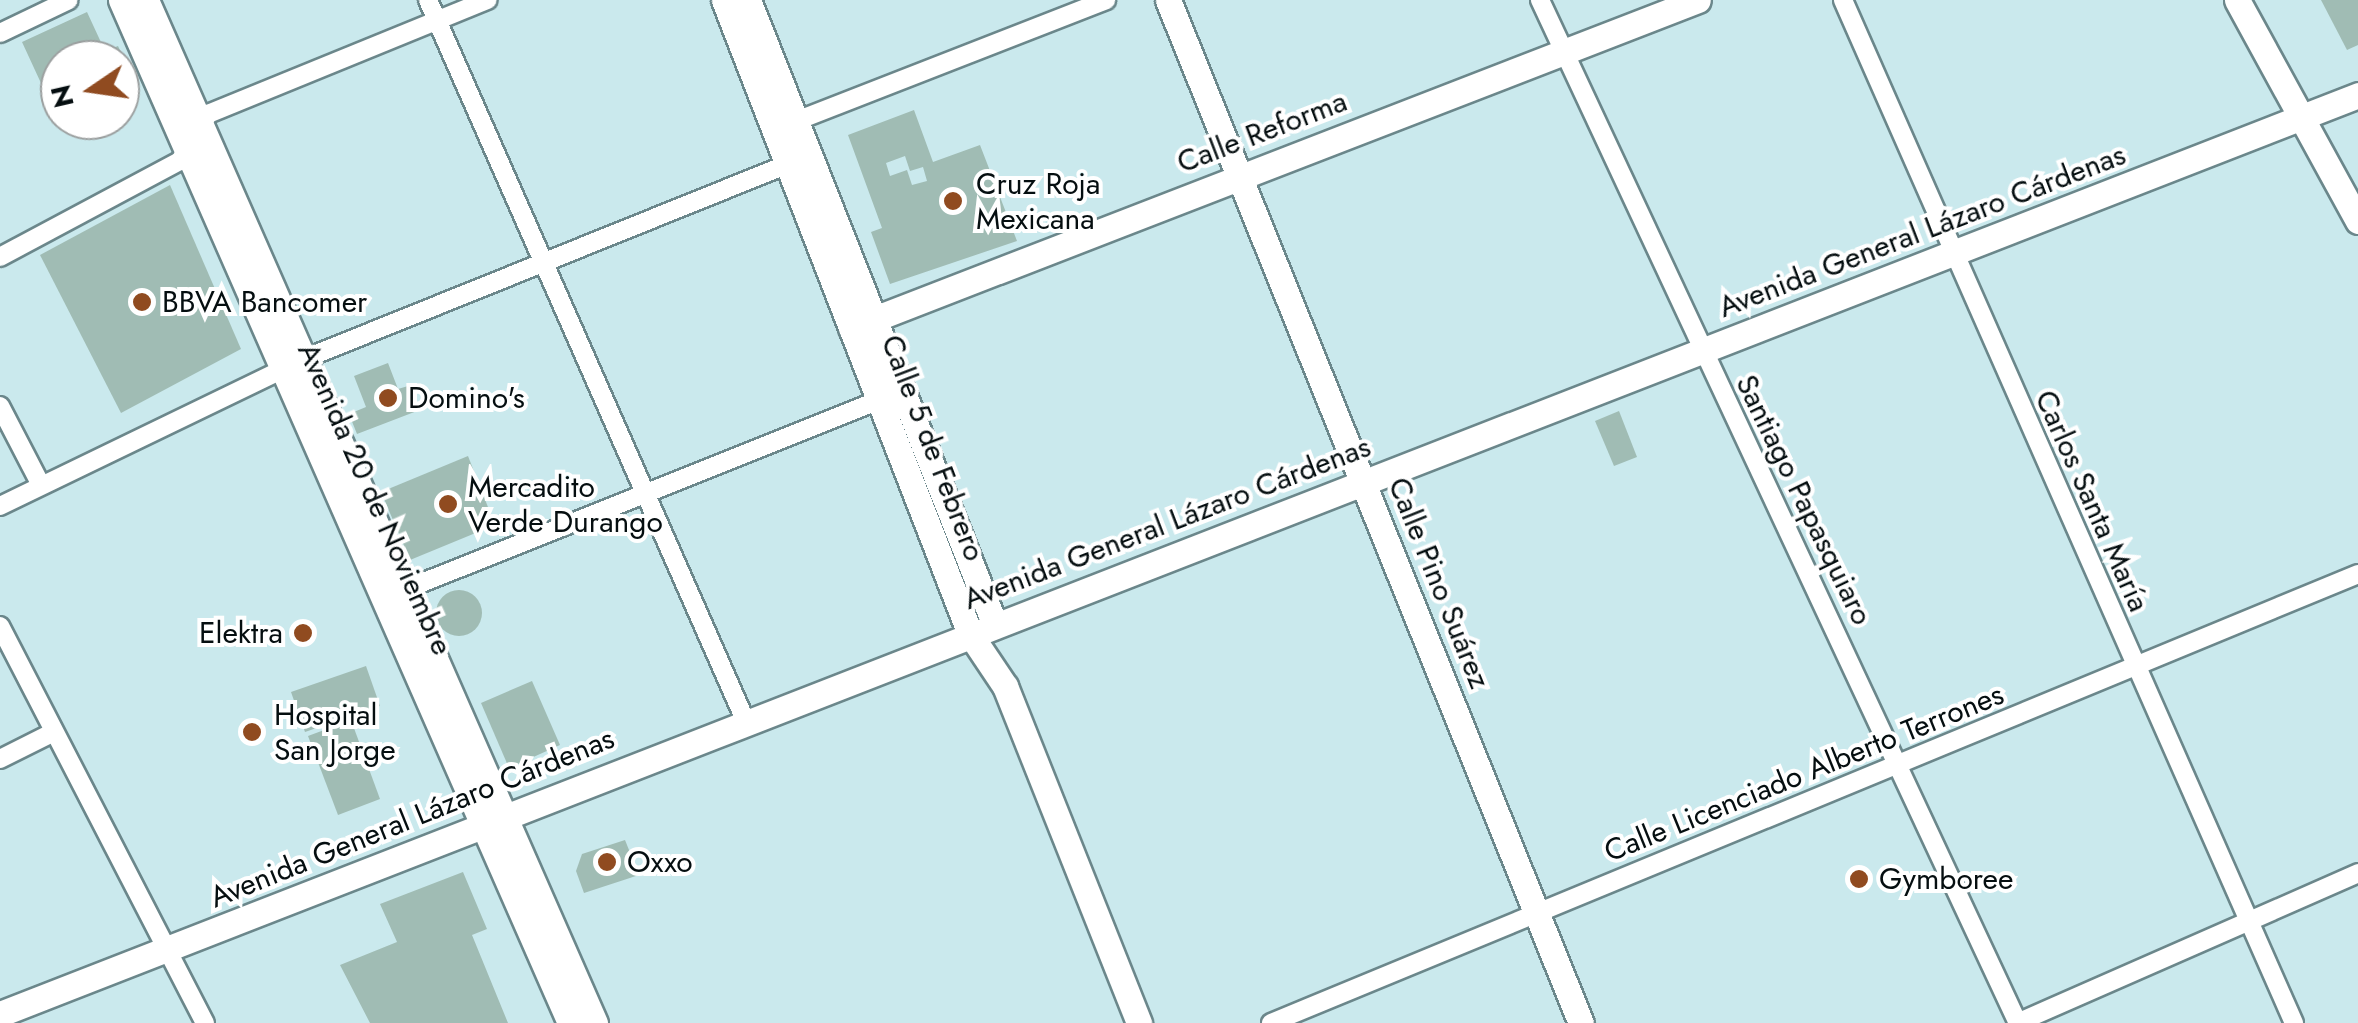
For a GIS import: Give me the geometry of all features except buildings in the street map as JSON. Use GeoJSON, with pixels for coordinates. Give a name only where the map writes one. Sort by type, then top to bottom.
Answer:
{"type":"FeatureCollection","features":[{"type":"Feature","properties":{"kind":"main road","name":"Avenida 20 de Noviembre"},"geometry":{"type":"LineString","coordinates":[[120,0],[186,153],[404,590],[570,1023]]}},
{"type":"Feature","properties":{"kind":"main road","name":"Avenida 20 de Noviembre"},"geometry":{"type":"LineString","coordinates":[[146,0],[199,122],[293,364],[493,820],[595,1023]]}},
{"type":"Feature","properties":{"kind":"main road","name":"Calle 5 de Febrero"},"geometry":{"type":"LineString","coordinates":[[724,0],[788,164],[863,323]]}},
{"type":"Feature","properties":{"kind":"main road","name":"Calle 5 de Febrero"},"geometry":{"type":"LineString","coordinates":[[748,0],[796,121],[970,634],[1005,686],[1139,1023]]}},
{"type":"Feature","properties":{"kind":"main road","name":"Calle Pino Suárez"},"geometry":{"type":"LineString","coordinates":[[1168,0],[1581,1023]]}},
{"type":"Feature","properties":{"kind":"main road","name":"Calle Reforma"},"geometry":{"type":"LineString","coordinates":[[863,323],[1698,0]]}},
{"type":"Feature","properties":{"kind":"main road"},"geometry":{"type":"LineString","coordinates":[[2236,0],[2358,220]]}},
{"type":"Feature","properties":{"kind":"main road","name":"Avenida General Lázaro Cárdenas"},"geometry":{"type":"LineString","coordinates":[[0,1014],[2358,95]]}},
{"type":"Feature","properties":{"kind":"main road","name":"Calle 5 de Febrero"},"geometry":{"type":"LineString","coordinates":[[890,396],[995,624]]}},
{"type":"Feature","properties":{"kind":"street"},"geometry":{"type":"LineString","coordinates":[[0,33],[69,0]]}},
{"type":"Feature","properties":{"kind":"street"},"geometry":{"type":"LineString","coordinates":[[428,0],[746,722]]}},
{"type":"Feature","properties":{"kind":"street"},"geometry":{"type":"LineString","coordinates":[[0,257],[186,153],[199,122],[488,0]]}},
{"type":"Feature","properties":{"kind":"street"},"geometry":{"type":"LineString","coordinates":[[796,121],[1106,0]]}},
{"type":"Feature","properties":{"kind":"street","name":"Santiago Papasquiaro"},"geometry":{"type":"LineString","coordinates":[[1540,0],[2017,1023]]}},
{"type":"Feature","properties":{"kind":"street","name":"Carlos Santa María"},"geometry":{"type":"LineString","coordinates":[[1843,0],[2294,1023]]}},
{"type":"Feature","properties":{"kind":"street"},"geometry":{"type":"LineString","coordinates":[[0,506],[293,364],[788,164]]}},
{"type":"Feature","properties":{"kind":"street"},"geometry":{"type":"LineString","coordinates":[[404,590],[890,396]]}},
{"type":"Feature","properties":{"kind":"street"},"geometry":{"type":"LineString","coordinates":[[0,406],[41,485]]}},
{"type":"Feature","properties":{"kind":"street","name":"Calle Licenciado Alberto Terrones"},"geometry":{"type":"LineString","coordinates":[[1270,1023],[2358,574]]}},
{"type":"Feature","properties":{"kind":"street"},"geometry":{"type":"LineString","coordinates":[[0,626],[206,1023]]}},
{"type":"Feature","properties":{"kind":"street"},"geometry":{"type":"LineString","coordinates":[[0,759],[54,732]]}},
{"type":"Feature","properties":{"kind":"street"},"geometry":{"type":"LineString","coordinates":[[2017,1023],[2358,872]]}},
{"type":"Feature","properties":{"kind":"place","name":"Cruz Roja Mexicana"},"geometry":{"type":"Point","coordinates":[953,201]}},
{"type":"Feature","properties":{"kind":"place","name":"BBVA Bancomer"},"geometry":{"type":"Point","coordinates":[142,302]}},
{"type":"Feature","properties":{"kind":"place","name":"Domino's"},"geometry":{"type":"Point","coordinates":[388,398]}},
{"type":"Feature","properties":{"kind":"place","name":"Mercadito Verde Durango"},"geometry":{"type":"Point","coordinates":[448,504]}},
{"type":"Feature","properties":{"kind":"place","name":"Elektra"},"geometry":{"type":"Point","coordinates":[303,633]}},
{"type":"Feature","properties":{"kind":"place","name":"Hospital San Jorge"},"geometry":{"type":"Point","coordinates":[252,732]}},
{"type":"Feature","properties":{"kind":"place","name":"Oxxo"},"geometry":{"type":"Point","coordinates":[607,862]}},
{"type":"Feature","properties":{"kind":"place","name":"Gymboree"},"geometry":{"type":"Point","coordinates":[1859,879]}}]}
